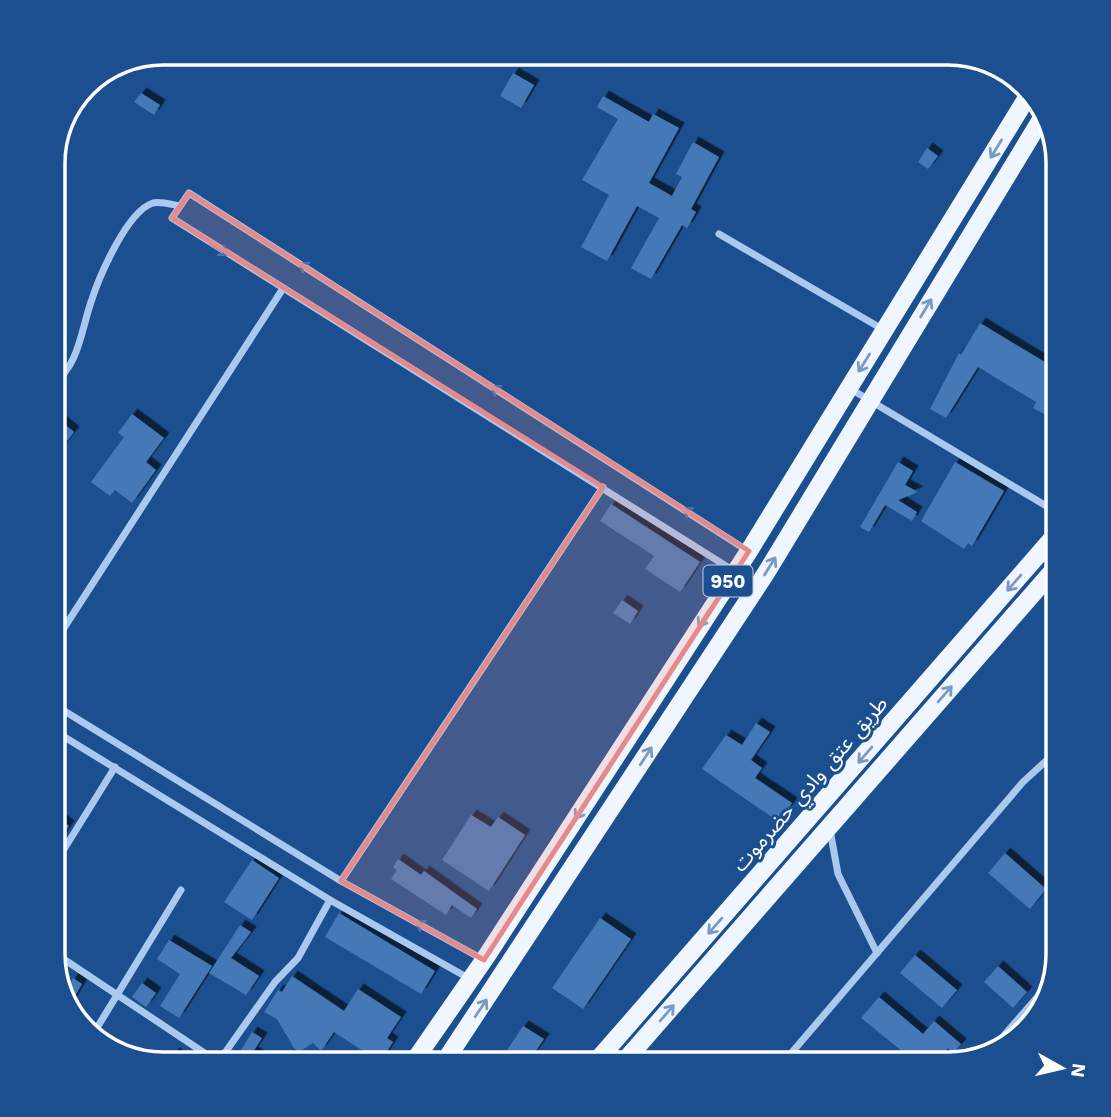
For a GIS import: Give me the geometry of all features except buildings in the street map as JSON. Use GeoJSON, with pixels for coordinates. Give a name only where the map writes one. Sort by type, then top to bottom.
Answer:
{"type":"FeatureCollection","features":[{"type":"Feature","properties":{"kind":"main road","name":"950"},"geometry":{"type":"LineString","coordinates":[[421,1052],[484,960],[749,551],[1024,101]]}},
{"type":"Feature","properties":{"kind":"main road","name":"950"},"geometry":{"type":"LineString","coordinates":[[452,1052],[766,573],[1038,124]]}},
{"type":"Feature","properties":{"kind":"main road","name":"طريق عتق وادي حضرموت"},"geometry":{"type":"LineString","coordinates":[[605,1052],[1046,547]]}},
{"type":"Feature","properties":{"kind":"main road","name":"طريق عتق وادي حضرموت"},"geometry":{"type":"LineString","coordinates":[[633,1052],[1046,580]]}},
{"type":"Feature","properties":{"kind":"street"},"geometry":{"type":"LineString","coordinates":[[734,571],[603,487],[282,290],[172,218],[189,193],[749,551]]}},
{"type":"Feature","properties":{"kind":"street"},"geometry":{"type":"LineString","coordinates":[[65,372],[77,352],[91,301],[123,233],[138,212],[155,202],[180,206]]}},
{"type":"Feature","properties":{"kind":"street"},"geometry":{"type":"LineString","coordinates":[[719,234],[884,330]]}},
{"type":"Feature","properties":{"kind":"street"},"geometry":{"type":"LineString","coordinates":[[65,626],[282,290]]}},
{"type":"Feature","properties":{"kind":"street"},"geometry":{"type":"LineString","coordinates":[[849,388],[1046,505]]}},
{"type":"Feature","properties":{"kind":"street"},"geometry":{"type":"LineString","coordinates":[[341,881],[603,487]]}},
{"type":"Feature","properties":{"kind":"street"},"geometry":{"type":"LineString","coordinates":[[65,711],[341,881],[484,960]]}},
{"type":"Feature","properties":{"kind":"street"},"geometry":{"type":"LineString","coordinates":[[65,738],[330,900],[470,979]]}},
{"type":"Feature","properties":{"kind":"street"},"geometry":{"type":"LineString","coordinates":[[794,1051],[1023,782],[1046,762]]}},
{"type":"Feature","properties":{"kind":"street"},"geometry":{"type":"LineString","coordinates":[[65,846],[115,767]]}},
{"type":"Feature","properties":{"kind":"street"},"geometry":{"type":"LineString","coordinates":[[830,826],[838,874],[877,953]]}},
{"type":"Feature","properties":{"kind":"street"},"geometry":{"type":"LineString","coordinates":[[98,1027],[181,890]]}},
{"type":"Feature","properties":{"kind":"street"},"geometry":{"type":"LineString","coordinates":[[226,1052],[275,982],[298,958],[330,900]]}},
{"type":"Feature","properties":{"kind":"street"},"geometry":{"type":"LineString","coordinates":[[66,961],[202,1052]]}},
{"type":"Feature","properties":{"kind":"street"},"geometry":{"type":"LineString","coordinates":[[1004,1035],[1034,1000]]}},
{"type":"Feature","properties":{"kind":"highlighted area"},"geometry":{"type":"Polygon","coordinates":[[[189,193],[749,551],[484,960],[341,881],[603,487],[172,218],[189,193]]]}}]}
